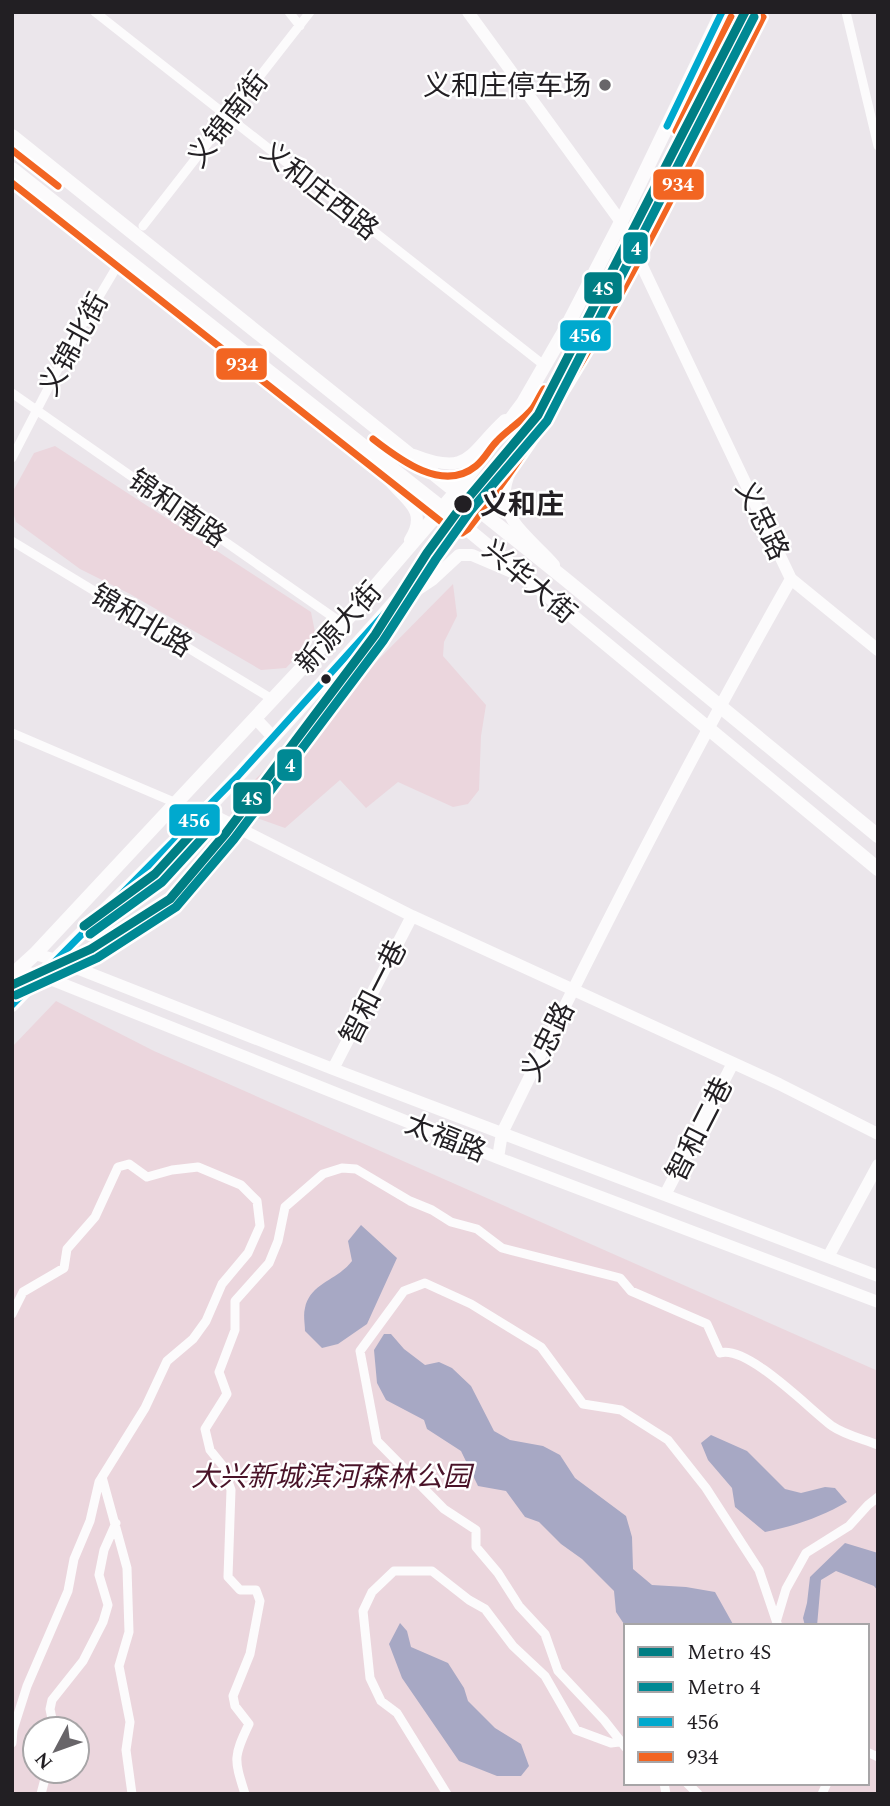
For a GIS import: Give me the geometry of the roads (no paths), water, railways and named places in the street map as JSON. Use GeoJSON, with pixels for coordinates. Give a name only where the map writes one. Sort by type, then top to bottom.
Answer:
{"type":"FeatureCollection","features":[{"type":"Feature","properties":{"kind":"main road","name":"新源大街"},"geometry":{"type":"LineString","coordinates":[[14,973],[35,954],[343,624],[456,492],[523,402],[545,366],[621,222],[722,12]]}},
{"type":"Feature","properties":{"kind":"main road"},"geometry":{"type":"LineString","coordinates":[[12,1005],[205,811],[387,610],[474,506],[553,392],[633,249],[754,12]]}},
{"type":"Feature","properties":{"kind":"main road","name":"兴华大街"},"geometry":{"type":"LineString","coordinates":[[12,136],[720,704],[878,836]]}},
{"type":"Feature","properties":{"kind":"main road","name":"兴华大街"},"geometry":{"type":"LineString","coordinates":[[12,169],[442,508],[878,870]]}},
{"type":"Feature","properties":{"kind":"street","name":"义和庄西路"},"geometry":{"type":"LineString","coordinates":[[95,12],[545,366]]}},
{"type":"Feature","properties":{"kind":"street"},"geometry":{"type":"LineString","coordinates":[[289,12],[299,26]]}},
{"type":"Feature","properties":{"kind":"street","name":"义锦南街"},"geometry":{"type":"LineString","coordinates":[[143,226],[310,12]]}},
{"type":"Feature","properties":{"kind":"street","name":"义忠路"},"geometry":{"type":"LineString","coordinates":[[468,12],[621,222],[791,579],[720,704],[572,990],[502,1133],[498,1158]]}},
{"type":"Feature","properties":{"kind":"street"},"geometry":{"type":"LineString","coordinates":[[846,12],[878,146]]}},
{"type":"Feature","properties":{"kind":"street","name":"义锦北街"},"geometry":{"type":"LineString","coordinates":[[12,458],[116,268]]}},
{"type":"Feature","properties":{"kind":"street","name":"锦和南路"},"geometry":{"type":"LineString","coordinates":[[12,393],[343,624]]}},
{"type":"Feature","properties":{"kind":"street"},"geometry":{"type":"LineString","coordinates":[[405,452],[435,464],[453,465],[467,461],[487,436],[523,402]]}},
{"type":"Feature","properties":{"kind":"street"},"geometry":{"type":"LineString","coordinates":[[522,440],[505,490],[506,507],[512,520],[565,579]]}},
{"type":"Feature","properties":{"kind":"street"},"geometry":{"type":"LineString","coordinates":[[367,448],[389,480],[414,505],[417,516],[416,530],[389,570]]}},
{"type":"Feature","properties":{"kind":"street","name":"锦和北路"},"geometry":{"type":"LineString","coordinates":[[12,541],[272,699]]}},
{"type":"Feature","properties":{"kind":"street"},"geometry":{"type":"LineString","coordinates":[[387,610],[432,580],[459,555],[472,555],[526,578]]}},
{"type":"Feature","properties":{"kind":"street"},"geometry":{"type":"LineString","coordinates":[[791,579],[878,650]]}},
{"type":"Feature","properties":{"kind":"street"},"geometry":{"type":"LineString","coordinates":[[255,718],[273,737]]}},
{"type":"Feature","properties":{"kind":"street"},"geometry":{"type":"LineString","coordinates":[[12,733],[176,803]]}},
{"type":"Feature","properties":{"kind":"street"},"geometry":{"type":"LineString","coordinates":[[205,811],[412,916],[733,1063],[878,1134]]}},
{"type":"Feature","properties":{"kind":"street","name":"智和一巷"},"geometry":{"type":"LineString","coordinates":[[333,1069],[412,916]]}},
{"type":"Feature","properties":{"kind":"street","name":"太福路"},"geometry":{"type":"LineString","coordinates":[[35,954],[878,1276]]}},
{"type":"Feature","properties":{"kind":"street","name":"太福路"},"geometry":{"type":"LineString","coordinates":[[14,973],[40,975],[498,1158],[878,1301]]}},
{"type":"Feature","properties":{"kind":"street","name":"智和二巷"},"geometry":{"type":"LineString","coordinates":[[666,1195],[733,1063]]}},
{"type":"Feature","properties":{"kind":"street"},"geometry":{"type":"LineString","coordinates":[[12,1314],[23,1292],[64,1268],[68,1249],[95,1217],[118,1167],[129,1164],[147,1177],[198,1167],[241,1185],[257,1201],[260,1226],[248,1253],[222,1284],[216,1301],[193,1339],[167,1361],[145,1408],[102,1477],[90,1521],[74,1559],[68,1591],[27,1686],[13,1730],[12,1743]]}},
{"type":"Feature","properties":{"kind":"street"},"geometry":{"type":"LineString","coordinates":[[828,1257],[878,1165]]}},
{"type":"Feature","properties":{"kind":"street"},"geometry":{"type":"LineString","coordinates":[[245,1794],[236,1765],[236,1750],[250,1724],[235,1706],[233,1696],[250,1654],[260,1601],[256,1590],[240,1590],[228,1577],[231,1490],[223,1466],[210,1450],[205,1430],[227,1394],[219,1372],[235,1330],[235,1301],[269,1262],[278,1241],[285,1207],[323,1174],[342,1168],[356,1169],[451,1222],[477,1229],[502,1248],[620,1278],[631,1291],[708,1324],[720,1353],[726,1351],[757,1363],[835,1428],[878,1445]]}},
{"type":"Feature","properties":{"kind":"street"},"geometry":{"type":"LineString","coordinates":[[622,1745],[604,1720],[558,1671],[545,1634],[519,1606],[498,1573],[475,1547],[476,1530],[444,1509],[377,1441],[360,1351],[404,1290],[425,1283],[471,1304],[541,1347],[583,1404],[621,1409],[668,1440],[706,1489],[759,1570],[777,1622]]}},
{"type":"Feature","properties":{"kind":"street"},"geometry":{"type":"LineString","coordinates":[[102,1477],[127,1568],[129,1632],[119,1666],[130,1721],[127,1750],[132,1794]]}},
{"type":"Feature","properties":{"kind":"street"},"geometry":{"type":"LineString","coordinates":[[777,1622],[786,1589],[806,1553],[849,1526],[867,1505],[878,1497]]}},
{"type":"Feature","properties":{"kind":"street"},"geometry":{"type":"LineString","coordinates":[[51,1715],[52,1700],[83,1661],[103,1622],[108,1605],[99,1575],[104,1550],[116,1523]]}},
{"type":"Feature","properties":{"kind":"street"},"geometry":{"type":"LineString","coordinates":[[447,1794],[397,1713],[380,1701],[370,1678],[363,1611],[372,1592],[394,1571],[432,1571],[485,1609],[513,1646],[545,1675],[576,1730],[622,1745]]}},
{"type":"Feature","properties":{"kind":"water"},"geometry":{"type":"Polygon","coordinates":[[[361,1225],[397,1258],[367,1324],[338,1344],[322,1348],[305,1331],[305,1308],[318,1287],[352,1261],[348,1241],[361,1225]]]}},
{"type":"Feature","properties":{"kind":"water"},"geometry":{"type":"Polygon","coordinates":[[[384,1334],[391,1334],[404,1349],[425,1365],[439,1362],[452,1368],[471,1386],[494,1431],[510,1440],[543,1446],[560,1455],[575,1478],[626,1516],[632,1537],[633,1569],[652,1585],[715,1592],[733,1624],[624,1624],[616,1612],[614,1591],[582,1559],[561,1544],[539,1522],[525,1517],[506,1491],[478,1486],[461,1451],[427,1429],[424,1420],[386,1400],[377,1383],[374,1350],[384,1334]]]}},
{"type":"Feature","properties":{"kind":"water"},"geometry":{"type":"Polygon","coordinates":[[[711,1435],[747,1451],[785,1489],[801,1493],[825,1487],[835,1488],[847,1502],[808,1520],[765,1532],[735,1507],[732,1488],[708,1460],[701,1443],[711,1435]]]}},
{"type":"Feature","properties":{"kind":"water"},"geometry":{"type":"Polygon","coordinates":[[[845,1543],[878,1553],[878,1591],[874,1586],[836,1571],[821,1580],[817,1624],[804,1624],[803,1618],[810,1577],[845,1543]]]}},
{"type":"Feature","properties":{"kind":"water"},"geometry":{"type":"Polygon","coordinates":[[[400,1623],[407,1631],[411,1647],[448,1663],[464,1688],[468,1701],[495,1728],[521,1744],[529,1766],[521,1776],[497,1776],[459,1761],[402,1678],[389,1644],[400,1623]]]}},
{"type":"Feature","properties":{"kind":"metro line","name":"4S"},"geometry":{"type":"LineString","coordinates":[[12,985],[91,949],[170,899],[226,833],[375,635],[427,553],[463,504],[538,415],[745,12]]}},
{"type":"Feature","properties":{"kind":"metro line","name":"4"},"geometry":{"type":"LineString","coordinates":[[16,995],[97,958],[176,907],[234,839],[383,641],[471,510],[547,421],[754,17]]}},
{"type":"Feature","properties":{"kind":"metro line","name":"4S"},"geometry":{"type":"LineString","coordinates":[[84,926],[155,874],[208,816]]}},
{"type":"Feature","properties":{"kind":"metro line","name":"4"},"geometry":{"type":"LineString","coordinates":[[90,934],[162,882],[216,823]]}},
{"type":"Feature","properties":{"kind":"place","name":"义和庄停车场"},"geometry":{"type":"Point","coordinates":[605,85]}},
{"type":"Feature","properties":{"kind":"place","name":"义和庄"},"geometry":{"type":"Point","coordinates":[463,504]}},
{"type":"Feature","properties":{"kind":"park label","name":"大兴新城滨河森林公园"},"geometry":{"type":"Point","coordinates":[331,1476]}}]}
